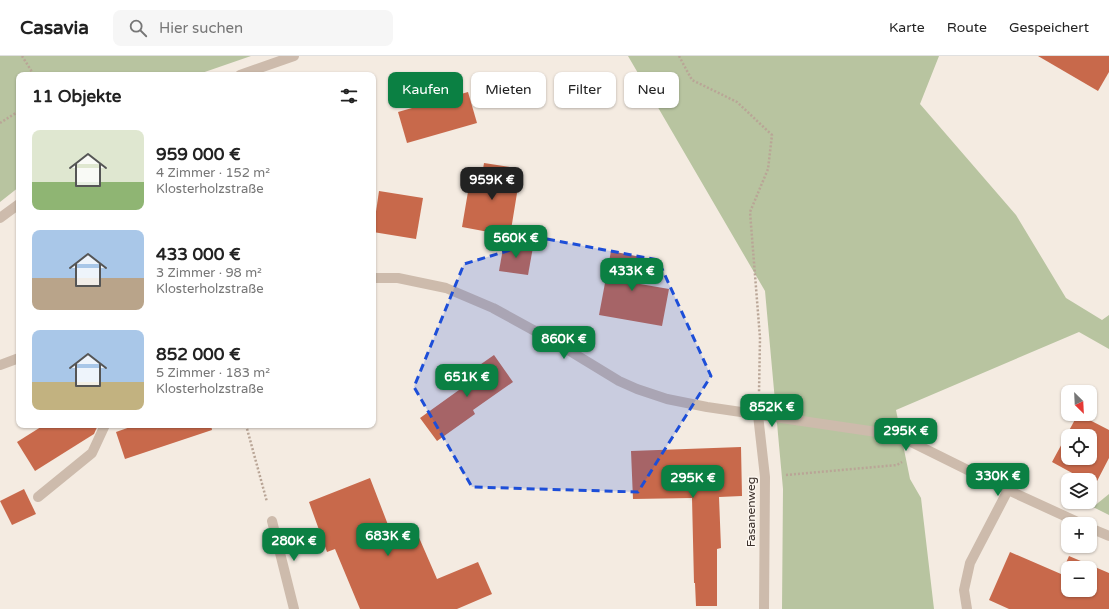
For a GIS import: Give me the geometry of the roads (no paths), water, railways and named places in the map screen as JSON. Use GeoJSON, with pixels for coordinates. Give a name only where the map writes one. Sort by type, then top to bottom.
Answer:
{"type":"FeatureCollection","features":[{"type":"Feature","properties":{"kind":"street"},"geometry":{"type":"LineString","coordinates":[[249,72],[294,56]]}},
{"type":"Feature","properties":{"kind":"street"},"geometry":{"type":"LineString","coordinates":[[0,218],[16,206]]}},
{"type":"Feature","properties":{"kind":"street"},"geometry":{"type":"LineString","coordinates":[[376,278],[398,278],[446,288],[493,308],[555,342],[619,381],[667,400],[789,420],[897,435],[1008,490],[1067,517]]}},
{"type":"Feature","properties":{"kind":"street"},"geometry":{"type":"LineString","coordinates":[[0,365],[16,359]]}},
{"type":"Feature","properties":{"kind":"street","name":"Fasanenweg"},"geometry":{"type":"LineString","coordinates":[[758,415],[765,477],[764,609]]}},
{"type":"Feature","properties":{"kind":"street"},"geometry":{"type":"LineString","coordinates":[[38,497],[92,453],[104,428]]}},
{"type":"Feature","properties":{"kind":"street"},"geometry":{"type":"LineString","coordinates":[[967,609],[964,590],[970,563],[1008,490]]}},
{"type":"Feature","properties":{"kind":"street"},"geometry":{"type":"LineString","coordinates":[[272,521],[294,609]]}},
{"type":"Feature","properties":{"kind":"street"},"geometry":{"type":"LineString","coordinates":[[1097,531],[1109,536]]}}]}
